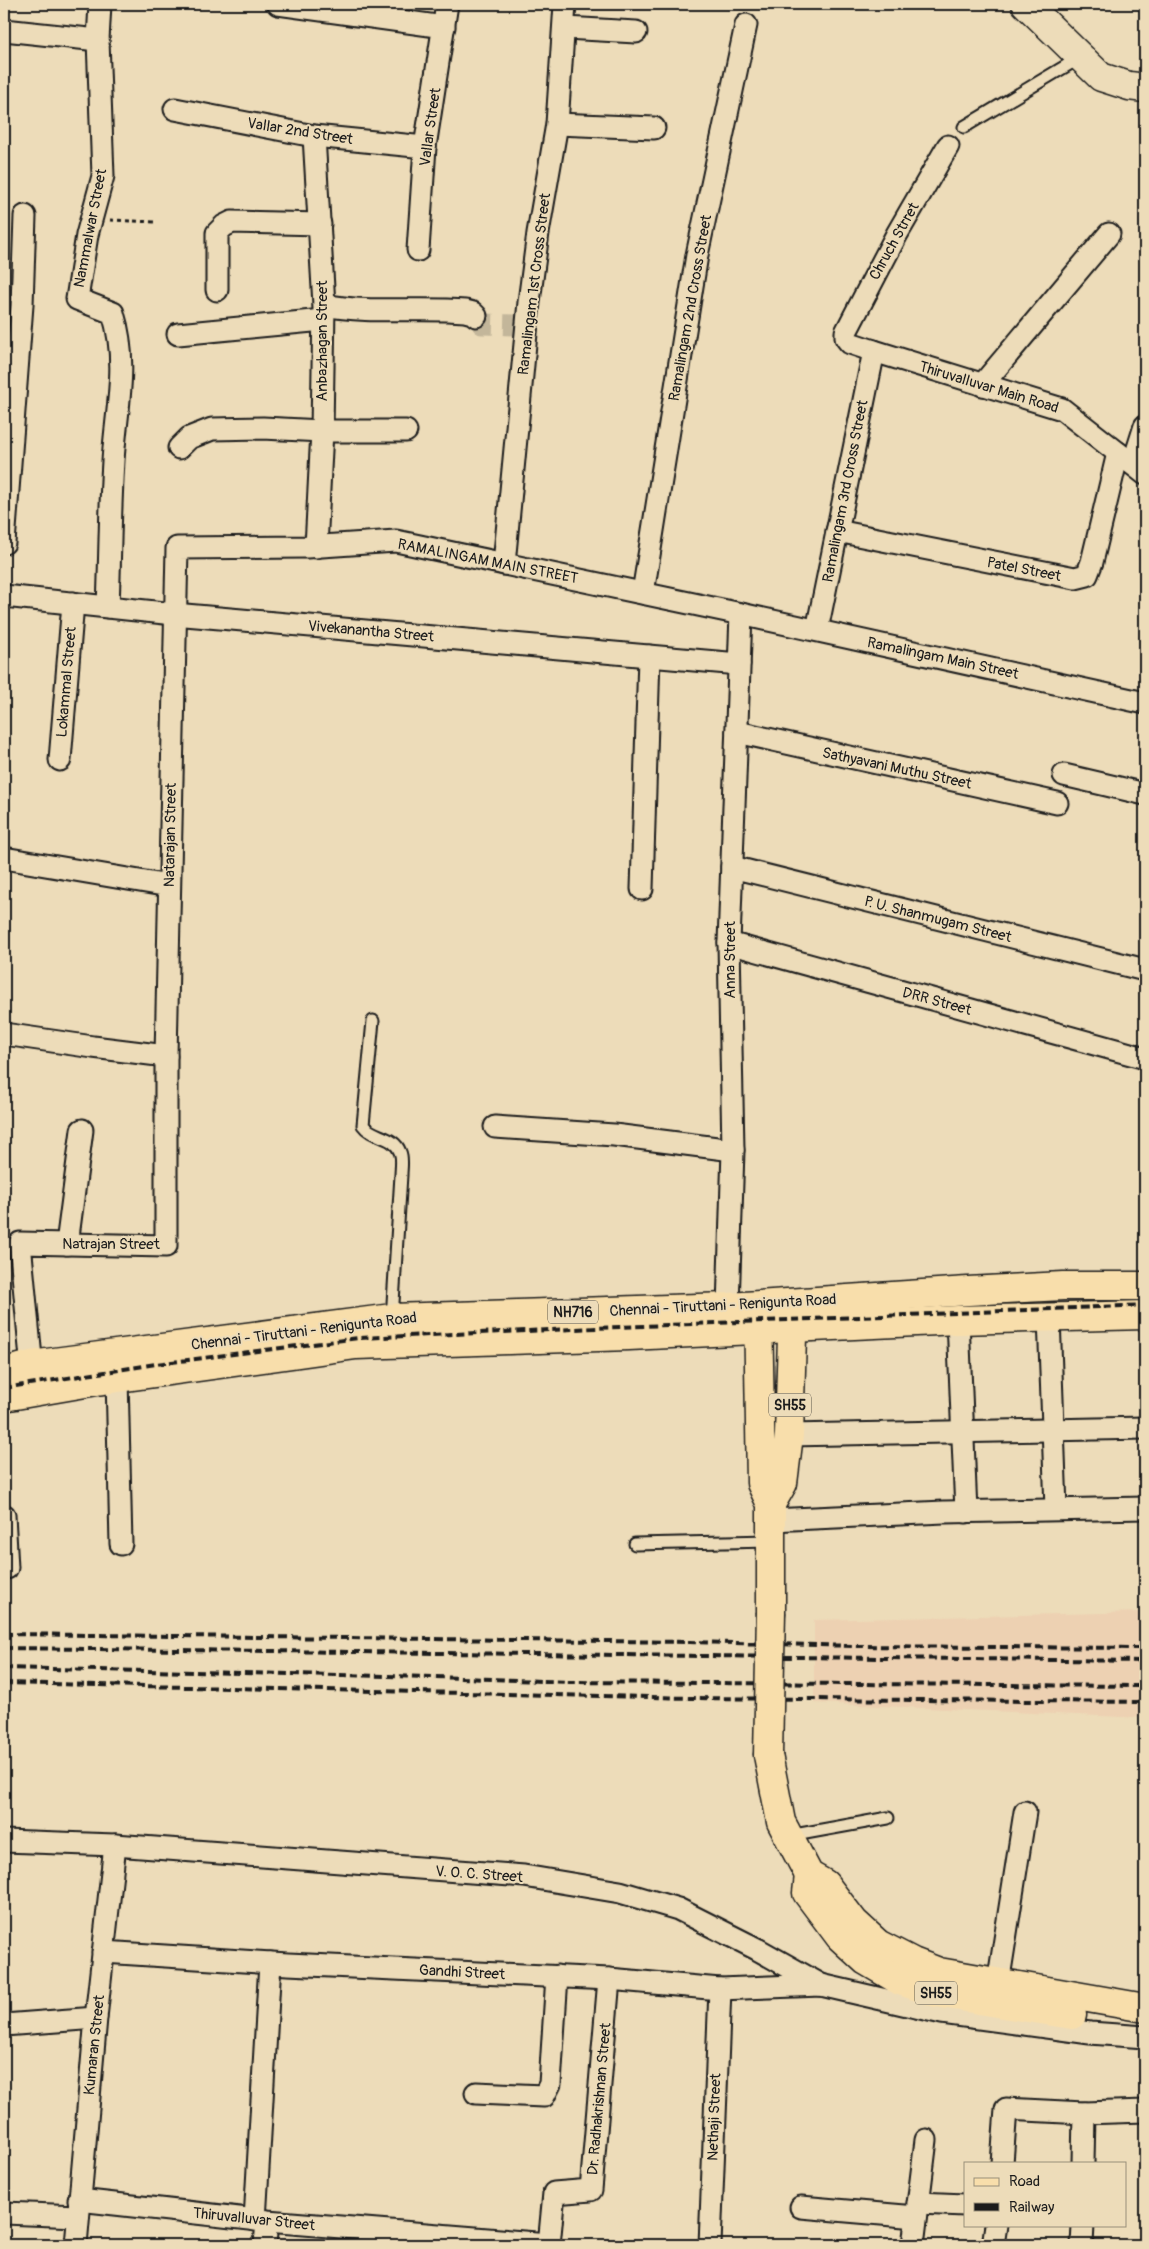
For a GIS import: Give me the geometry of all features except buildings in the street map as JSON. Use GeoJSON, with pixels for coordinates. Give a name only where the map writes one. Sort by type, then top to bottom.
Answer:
{"type":"FeatureCollection","features":[{"type":"Feature","properties":{"kind":"main road","name":"Chennai - Tiruttani - Renigunta Road"},"geometry":{"type":"LineString","coordinates":[[793,1316],[991,1290],[1063,1286],[1145,1286]]}},
{"type":"Feature","properties":{"kind":"main road"},"geometry":{"type":"LineString","coordinates":[[991,1290],[991,1319]]}},
{"type":"Feature","properties":{"kind":"main road","name":"Chennai - Tiruttani - Renigunta Road"},"geometry":{"type":"LineString","coordinates":[[4,1397],[33,1379],[390,1331],[728,1307],[759,1316]]}},
{"type":"Feature","properties":{"kind":"main road","name":"Chennai - Tiruttani - Renigunta Road"},"geometry":{"type":"LineString","coordinates":[[4,1372],[33,1379],[117,1378],[356,1345],[390,1331],[629,1336],[759,1316],[958,1320],[1145,1315]]}},
{"type":"Feature","properties":{"kind":"main road","name":"SH55"},"geometry":{"type":"LineString","coordinates":[[759,1316],[761,1483],[771,1522]]}},
{"type":"Feature","properties":{"kind":"main road","name":"SH55"},"geometry":{"type":"LineString","coordinates":[[771,1522],[783,1483],[789,1436],[793,1316]]}},
{"type":"Feature","properties":{"kind":"main road"},"geometry":{"type":"LineString","coordinates":[[771,1522],[768,1755],[781,1822],[809,1875],[825,1884],[854,1922],[878,1944],[913,1962],[939,1972],[1137,2012]]}},
{"type":"Feature","properties":{"kind":"main road","name":"SH55"},"geometry":{"type":"LineString","coordinates":[[809,1875],[808,1894],[840,1938],[866,1961],[900,1981],[936,1993],[1137,2012]]}},
{"type":"Feature","properties":{"kind":"street","name":"Nammalwar Street"},"geometry":{"type":"LineString","coordinates":[[100,4],[98,40],[103,176],[92,220],[86,235],[77,299],[113,313],[119,332],[122,364],[113,460],[108,607]]}},
{"type":"Feature","properties":{"kind":"street"},"geometry":{"type":"LineString","coordinates":[[278,4],[444,27]]}},
{"type":"Feature","properties":{"kind":"street","name":"Vallar Street"},"geometry":{"type":"LineString","coordinates":[[418,250],[425,147],[447,4]]}},
{"type":"Feature","properties":{"kind":"street","name":"Ramalingam 1st Cross Street"},"geometry":{"type":"LineString","coordinates":[[504,564],[521,324],[556,124],[565,28],[565,4]]}},
{"type":"Feature","properties":{"kind":"street"},"geometry":{"type":"LineString","coordinates":[[1026,4],[1101,77],[1128,86],[1145,88]]}},
{"type":"Feature","properties":{"kind":"street","name":"Ramalingam 2nd Cross Street"},"geometry":{"type":"LineString","coordinates":[[643,593],[697,255],[746,24]]}},
{"type":"Feature","properties":{"kind":"street"},"geometry":{"type":"LineString","coordinates":[[565,28],[636,32]]}},
{"type":"Feature","properties":{"kind":"street"},"geometry":{"type":"LineString","coordinates":[[4,30],[98,40]]}},
{"type":"Feature","properties":{"kind":"street","name":"Vallar 2nd Street"},"geometry":{"type":"LineString","coordinates":[[175,109],[314,136],[425,147]]}},
{"type":"Feature","properties":{"kind":"street"},"geometry":{"type":"LineString","coordinates":[[556,124],[654,128]]}},
{"type":"Feature","properties":{"kind":"street","name":"Anbazhagan Street"},"geometry":{"type":"LineString","coordinates":[[314,136],[323,312],[322,431],[316,547]]}},
{"type":"Feature","properties":{"kind":"street","name":"Chruch Strret"},"geometry":{"type":"LineString","coordinates":[[846,338],[846,332],[896,234],[948,146]]}},
{"type":"Feature","properties":{"kind":"street"},"geometry":{"type":"LineString","coordinates":[[4,543],[22,305],[24,216]]}},
{"type":"Feature","properties":{"kind":"street"},"geometry":{"type":"LineString","coordinates":[[217,290],[217,233],[224,226],[232,222],[320,224]]}},
{"type":"Feature","properties":{"kind":"street"},"geometry":{"type":"LineString","coordinates":[[982,385],[1109,234]]}},
{"type":"Feature","properties":{"kind":"street"},"geometry":{"type":"LineString","coordinates":[[178,334],[343,308],[457,310],[473,313],[476,316]]}},
{"type":"Feature","properties":{"kind":"street","name":"Thiruvalluvar Main Road"},"geometry":{"type":"LineString","coordinates":[[846,338],[850,343],[874,352],[1062,409],[1132,464]]}},
{"type":"Feature","properties":{"kind":"street","name":"Ramalingam 3rd Cross Street"},"geometry":{"type":"LineString","coordinates":[[817,630],[874,352]]}},
{"type":"Feature","properties":{"kind":"street"},"geometry":{"type":"LineString","coordinates":[[1132,464],[1145,426]]}},
{"type":"Feature","properties":{"kind":"street"},"geometry":{"type":"LineString","coordinates":[[179,448],[189,438],[212,429],[263,428],[322,431],[406,431]]}},
{"type":"Feature","properties":{"kind":"street","name":"Patel Street"},"geometry":{"type":"LineString","coordinates":[[837,531],[1075,578],[1087,575],[1132,464]]}},
{"type":"Feature","properties":{"kind":"street","name":"RAMALINGAM MAIN STREET"},"geometry":{"type":"LineString","coordinates":[[174,614],[177,548],[316,547],[396,541],[741,614]]}},
{"type":"Feature","properties":{"kind":"street","name":"Vivekanantha Street"},"geometry":{"type":"LineString","coordinates":[[4,596],[174,614],[739,664]]}},
{"type":"Feature","properties":{"kind":"street","name":"Lokammal Street"},"geometry":{"type":"LineString","coordinates":[[60,760],[73,603]]}},
{"type":"Feature","properties":{"kind":"street","name":"Natarajan Street"},"geometry":{"type":"LineString","coordinates":[[166,1056],[174,614]]}},
{"type":"Feature","properties":{"kind":"street","name":"Ramalingam Main Street"},"geometry":{"type":"LineString","coordinates":[[741,614],[1145,703]]}},
{"type":"Feature","properties":{"kind":"street","name":"Anna Street"},"geometry":{"type":"LineString","coordinates":[[728,1307],[733,1150],[729,943],[741,614]]}},
{"type":"Feature","properties":{"kind":"street"},"geometry":{"type":"LineString","coordinates":[[642,889],[649,656]]}},
{"type":"Feature","properties":{"kind":"street","name":"Sathyavani Muthu Street"},"geometry":{"type":"LineString","coordinates":[[737,732],[1057,803]]}},
{"type":"Feature","properties":{"kind":"street"},"geometry":{"type":"LineString","coordinates":[[1064,776],[1145,794]]}},
{"type":"Feature","properties":{"kind":"street"},"geometry":{"type":"LineString","coordinates":[[4,858],[169,886]]}},
{"type":"Feature","properties":{"kind":"street","name":"P. U. Shanmugam Street"},"geometry":{"type":"LineString","coordinates":[[732,867],[1145,970]]}},
{"type":"Feature","properties":{"kind":"street","name":"DRR Street"},"geometry":{"type":"LineString","coordinates":[[729,943],[1145,1058]]}},
{"type":"Feature","properties":{"kind":"street"},"geometry":{"type":"LineString","coordinates":[[4,1034],[93,1048],[166,1056]]}},
{"type":"Feature","properties":{"kind":"street","name":"Natrajan Street"},"geometry":{"type":"LineString","coordinates":[[33,1379],[20,1243],[166,1246],[166,1056]]}},
{"type":"Feature","properties":{"kind":"street"},"geometry":{"type":"LineString","coordinates":[[495,1126],[614,1135],[733,1150]]}},
{"type":"Feature","properties":{"kind":"street"},"geometry":{"type":"LineString","coordinates":[[67,1244],[82,1130]]}},
{"type":"Feature","properties":{"kind":"street"},"geometry":{"type":"LineString","coordinates":[[1049,1317],[1056,1509]]}},
{"type":"Feature","properties":{"kind":"street"},"geometry":{"type":"LineString","coordinates":[[958,1320],[966,1512]]}},
{"type":"Feature","properties":{"kind":"street"},"geometry":{"type":"LineString","coordinates":[[117,1378],[121,1544]]}},
{"type":"Feature","properties":{"kind":"street"},"geometry":{"type":"LineString","coordinates":[[789,1436],[1145,1428]]}},
{"type":"Feature","properties":{"kind":"street"},"geometry":{"type":"LineString","coordinates":[[771,1522],[966,1512],[1145,1508]]}},
{"type":"Feature","properties":{"kind":"street"},"geometry":{"type":"LineString","coordinates":[[4,1515],[7,1568]]}},
{"type":"Feature","properties":{"kind":"street"},"geometry":{"type":"LineString","coordinates":[[998,1984],[1025,1812]]}},
{"type":"Feature","properties":{"kind":"street","name":"V. O. C. Street"},"geometry":{"type":"LineString","coordinates":[[4,1841],[115,1845],[524,1876],[620,1892],[678,1909],[757,1949],[821,1985]]}},
{"type":"Feature","properties":{"kind":"street","name":"Kumaran Street"},"geometry":{"type":"LineString","coordinates":[[76,2245],[96,2018],[115,1845]]}},
{"type":"Feature","properties":{"kind":"street","name":"Gandhi Street"},"geometry":{"type":"LineString","coordinates":[[103,1952],[270,1963],[609,1979],[720,1989],[821,1985]]}},
{"type":"Feature","properties":{"kind":"street"},"geometry":{"type":"LineString","coordinates":[[265,2245],[261,2221],[270,1963]]}},
{"type":"Feature","properties":{"kind":"street"},"geometry":{"type":"LineString","coordinates":[[476,2093],[544,2096],[550,2084],[556,1976]]}},
{"type":"Feature","properties":{"kind":"street","name":"Dr. Radhakrishnan Street"},"geometry":{"type":"LineString","coordinates":[[549,2245],[554,2193],[592,2190],[609,1979]]}},
{"type":"Feature","properties":{"kind":"street"},"geometry":{"type":"LineString","coordinates":[[821,1985],[942,2013],[1090,2033],[1145,2037]]}},
{"type":"Feature","properties":{"kind":"street","name":"Nethaji Street"},"geometry":{"type":"LineString","coordinates":[[710,2245],[720,1989]]}},
{"type":"Feature","properties":{"kind":"street"},"geometry":{"type":"LineString","coordinates":[[4,2025],[96,2018]]}},
{"type":"Feature","properties":{"kind":"street"},"geometry":{"type":"LineString","coordinates":[[1002,2162],[1006,2109],[1084,2113],[1145,2111]]}},
{"type":"Feature","properties":{"kind":"street"},"geometry":{"type":"LineString","coordinates":[[1083,2162],[1084,2113]]}},
{"type":"Feature","properties":{"kind":"street"},"geometry":{"type":"LineString","coordinates":[[913,2245],[926,2140]]}},
{"type":"Feature","properties":{"kind":"street"},"geometry":{"type":"LineString","coordinates":[[802,2207],[917,2210],[964,2206]]}},
{"type":"Feature","properties":{"kind":"street","name":"Thiruvalluvar Street"},"geometry":{"type":"LineString","coordinates":[[4,2213],[78,2208],[549,2245]]}},
{"type":"Feature","properties":{"kind":"street"},"geometry":{"type":"LineString","coordinates":[[993,2245],[996,2226]]}},
{"type":"Feature","properties":{"kind":"street"},"geometry":{"type":"LineString","coordinates":[[1082,2226],[1082,2245]]}},
{"type":"Feature","properties":{"kind":"lane"},"geometry":{"type":"LineString","coordinates":[[964,127],[1081,57]]}},
{"type":"Feature","properties":{"kind":"lane"},"geometry":{"type":"LineString","coordinates":[[373,1020],[363,1125],[367,1131],[396,1144],[401,1152],[390,1331]]}},
{"type":"Feature","properties":{"kind":"lane"},"geometry":{"type":"LineString","coordinates":[[635,1544],[771,1522]]}},
{"type":"Feature","properties":{"kind":"lane"},"geometry":{"type":"LineString","coordinates":[[789,1836],[888,1818]]}},
{"type":"Feature","properties":{"kind":"path"},"geometry":{"type":"LineString","coordinates":[[92,220],[154,222]]}},
{"type":"Feature","properties":{"kind":"shaded area"},"geometry":{"type":"Polygon","coordinates":[[[1145,1612],[1145,1718],[814,1703],[814,1620],[1145,1612]]]}},
{"type":"Feature","properties":{"kind":"tunnel"},"geometry":{"type":"LineString","coordinates":[[476,316],[482,324],[515,325]]}},
{"type":"Feature","properties":{"kind":"railway"},"geometry":{"type":"LineString","coordinates":[[4,1388],[156,1364],[359,1338],[1145,1305]]}},
{"type":"Feature","properties":{"kind":"railway"},"geometry":{"type":"LineString","coordinates":[[4,1634],[690,1642],[857,1646],[1145,1648]]}},
{"type":"Feature","properties":{"kind":"railway"},"geometry":{"type":"LineString","coordinates":[[4,1648],[1145,1661]]}},
{"type":"Feature","properties":{"kind":"railway"},"geometry":{"type":"LineString","coordinates":[[4,1668],[436,1677],[569,1682],[1145,1686]]}},
{"type":"Feature","properties":{"kind":"railway"},"geometry":{"type":"LineString","coordinates":[[4,1683],[693,1698],[1145,1702]]}}]}
